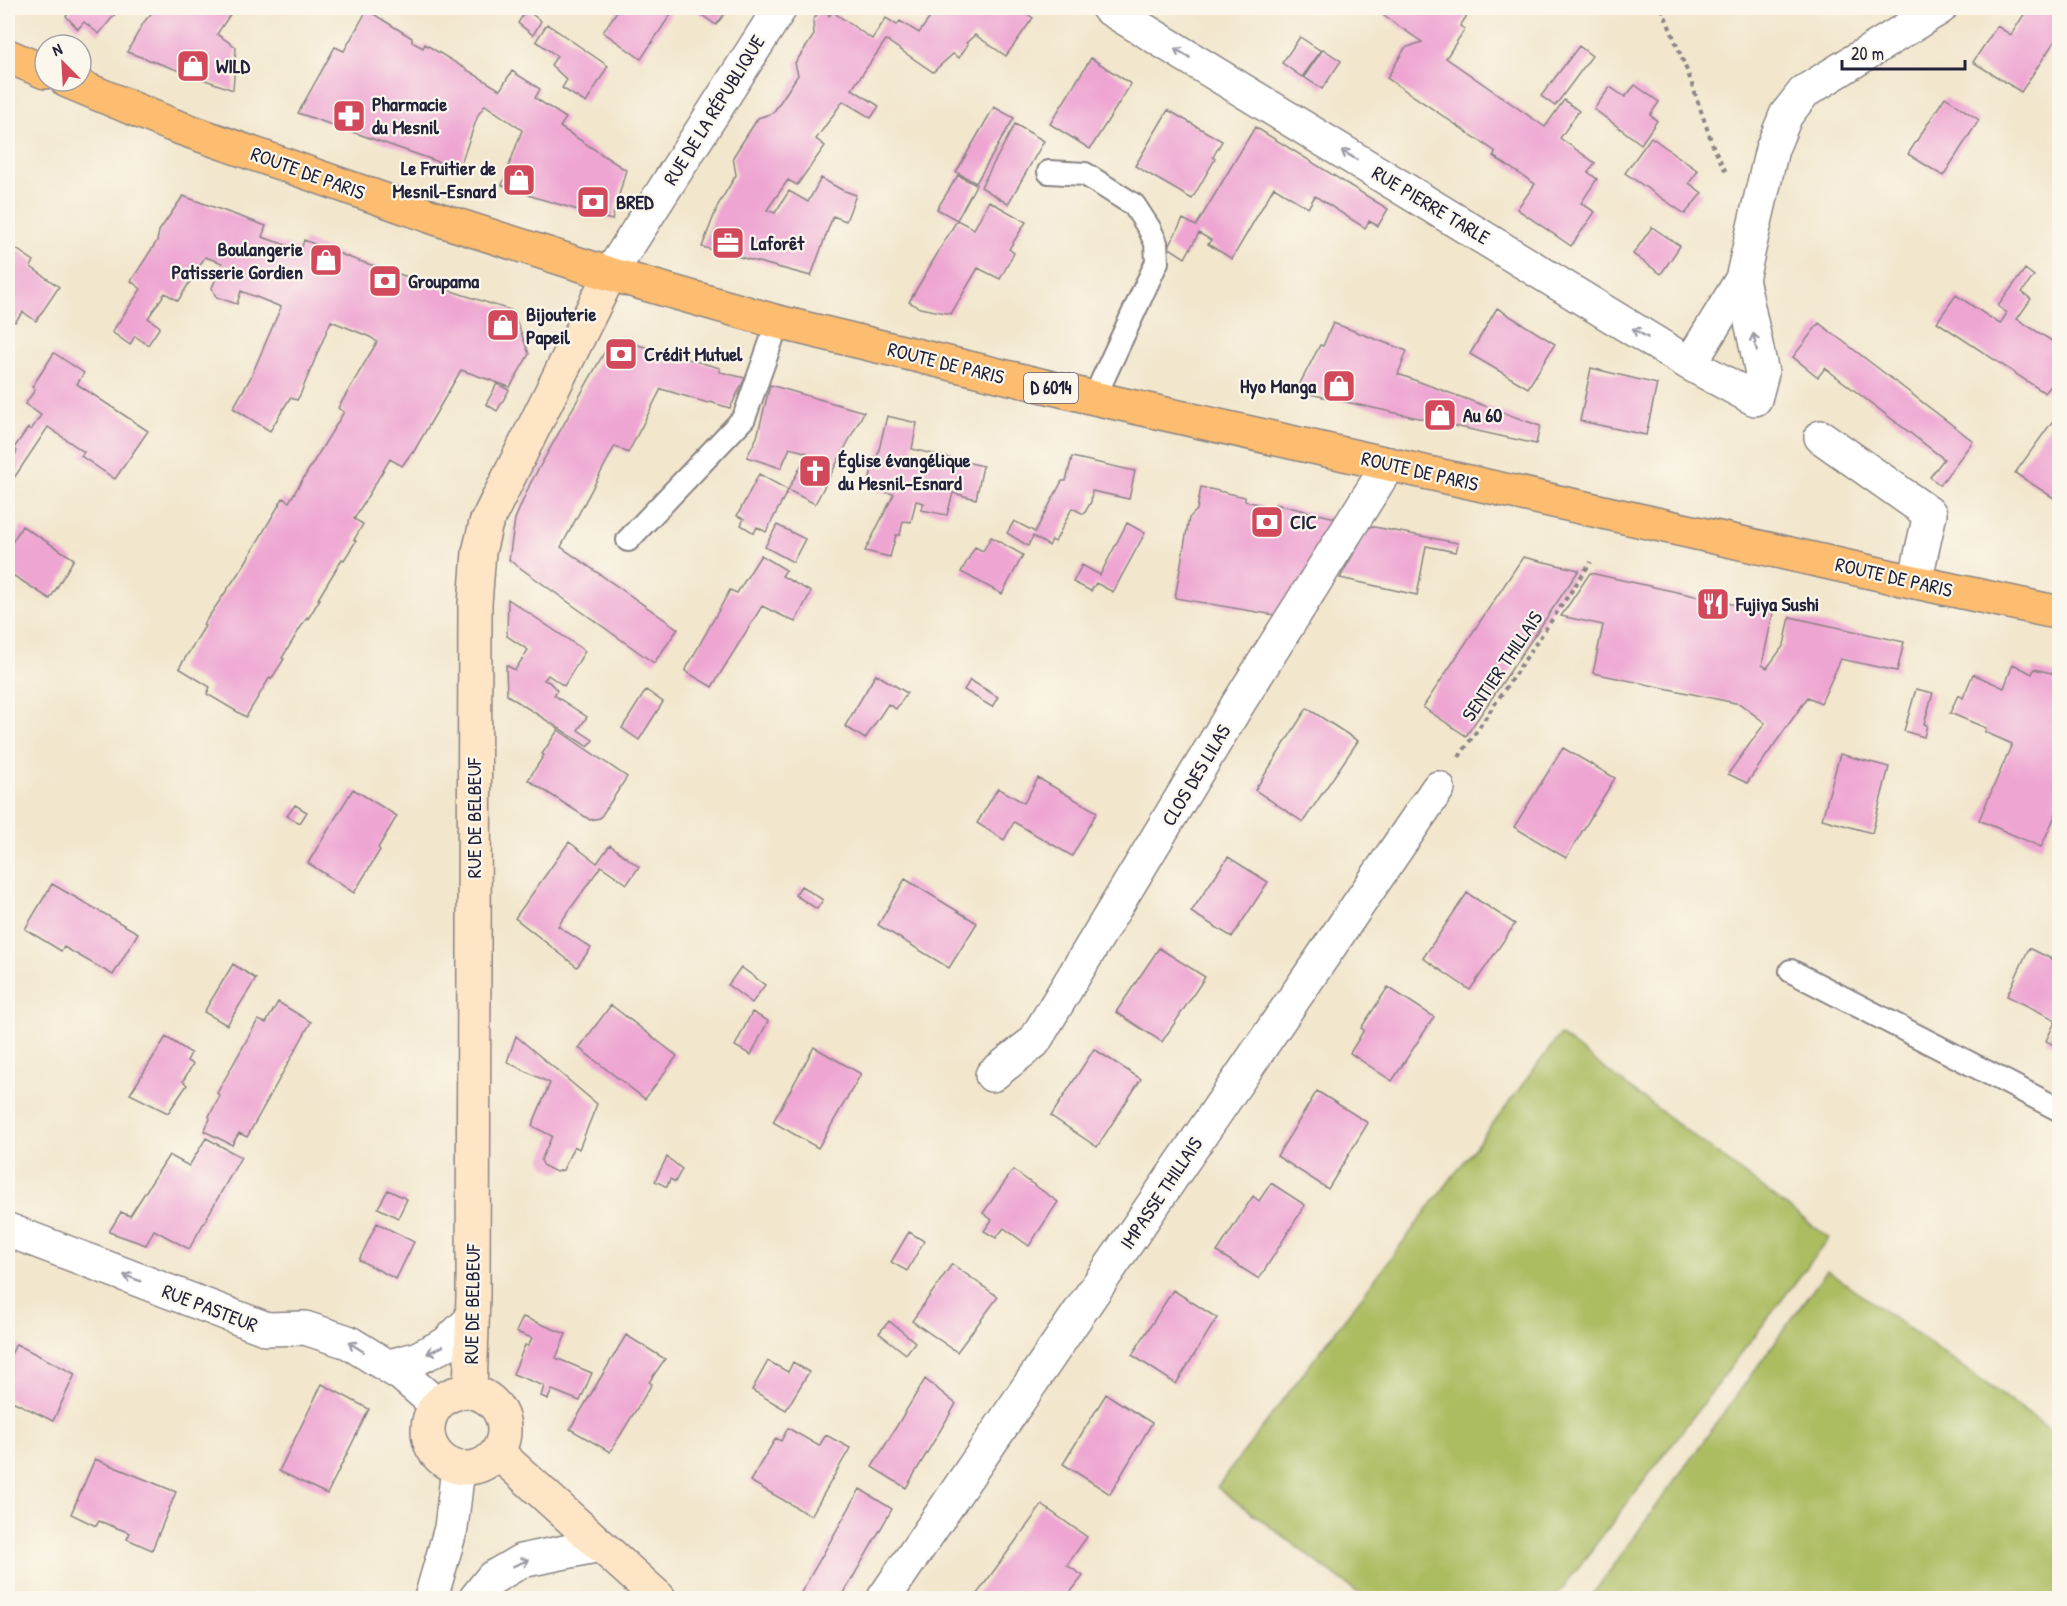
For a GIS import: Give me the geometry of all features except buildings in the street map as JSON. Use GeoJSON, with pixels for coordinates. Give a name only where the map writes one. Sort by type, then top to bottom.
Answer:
{"type":"FeatureCollection","features":[{"type":"Feature","properties":{"kind":"main road"},"geometry":{"type":"LineString","coordinates":[[8,56],[33,67]]}},
{"type":"Feature","properties":{"kind":"main road","name":"ROUTE DE PARIS"},"geometry":{"type":"LineString","coordinates":[[93,92],[172,125],[441,220],[610,274],[778,322],[1094,398],[2060,613]]}},
{"type":"Feature","properties":{"kind":"street","name":"RUE DE LA RÉPUBLIQUE"},"geometry":{"type":"LineString","coordinates":[[610,274],[780,8]]}},
{"type":"Feature","properties":{"kind":"street","name":"RUE PIERRE TARLE"},"geometry":{"type":"LineString","coordinates":[[1108,8],[1690,364],[1755,399],[1762,373],[1742,279]]}},
{"type":"Feature","properties":{"kind":"street"},"geometry":{"type":"LineString","coordinates":[[1690,364],[1742,279],[1752,225],[1772,149],[1786,115],[1804,92],[1940,8]]}},
{"type":"Feature","properties":{"kind":"street","name":"RUE DE BELBEUF"},"geometry":{"type":"LineString","coordinates":[[470,1392],[475,616],[480,552],[486,523],[610,274]]}},
{"type":"Feature","properties":{"kind":"street"},"geometry":{"type":"LineString","coordinates":[[1821,437],[1930,514],[1915,582]]}},
{"type":"Feature","properties":{"kind":"street","name":"CLOS DES LILAS"},"geometry":{"type":"LineString","coordinates":[[992,1074],[1034,1042],[1232,715],[1389,464]]}},
{"type":"Feature","properties":{"kind":"street","name":"IMPASSE THILLAIS"},"geometry":{"type":"LineString","coordinates":[[884,1599],[1438,788]]}},
{"type":"Feature","properties":{"kind":"street","name":"RUE PASTEUR"},"geometry":{"type":"LineString","coordinates":[[8,1230],[267,1329],[305,1328],[348,1342],[390,1366],[437,1405]]}},
{"type":"Feature","properties":{"kind":"street"},"geometry":{"type":"LineString","coordinates":[[390,1366],[416,1359],[446,1344],[472,1319]]}},
{"type":"Feature","properties":{"kind":"street"},"geometry":{"type":"LineString","coordinates":[[458,1392],[470,1392],[492,1401],[500,1411],[505,1434],[498,1452],[484,1464],[472,1469],[458,1468],[446,1463],[436,1454],[429,1442],[427,1429],[430,1416],[437,1405],[458,1392]]}},
{"type":"Feature","properties":{"kind":"street"},"geometry":{"type":"LineString","coordinates":[[498,1452],[659,1599]]}},
{"type":"Feature","properties":{"kind":"street"},"geometry":{"type":"LineString","coordinates":[[432,1599],[451,1528],[458,1468]]}},
{"type":"Feature","properties":{"kind":"street"},"geometry":{"type":"LineString","coordinates":[[476,1599],[492,1578],[519,1562],[600,1545]]}},
{"type":"Feature","properties":{"kind":"lane"},"geometry":{"type":"LineString","coordinates":[[1049,172],[1085,174],[1134,205],[1156,243],[1157,262],[1094,398]]}},
{"type":"Feature","properties":{"kind":"lane"},"geometry":{"type":"LineString","coordinates":[[628,540],[744,418],[778,322]]}},
{"type":"Feature","properties":{"kind":"lane"},"geometry":{"type":"LineString","coordinates":[[1791,970],[2060,1110]]}},
{"type":"Feature","properties":{"kind":"path"},"geometry":{"type":"LineString","coordinates":[[1662,8],[1713,146],[1752,225]]}},
{"type":"Feature","properties":{"kind":"path","name":"SENTIER THILLAIS"},"geometry":{"type":"LineString","coordinates":[[1438,788],[1591,562]]}},
{"type":"Feature","properties":{"kind":"green space"},"geometry":{"type":"Polygon","coordinates":[[[1560,1035],[1829,1238],[1555,1598],[1365,1598],[1217,1487],[1560,1035]]]}},
{"type":"Feature","properties":{"kind":"green space"},"geometry":{"type":"Polygon","coordinates":[[[1827,1270],[2059,1436],[2059,1598],[1590,1598],[1827,1270]]]}},
{"type":"Feature","properties":{"kind":"place","name":"WILD"},"geometry":{"type":"Point","coordinates":[193,66]}},
{"type":"Feature","properties":{"kind":"place","name":"Pharmacie du Mesnil"},"geometry":{"type":"Point","coordinates":[349,116]}},
{"type":"Feature","properties":{"kind":"place","name":"Le Fruitier de Mesnil-Esnard"},"geometry":{"type":"Point","coordinates":[519,180]}},
{"type":"Feature","properties":{"kind":"place","name":"BRED"},"geometry":{"type":"Point","coordinates":[593,202]}},
{"type":"Feature","properties":{"kind":"place","name":"Laforêt"},"geometry":{"type":"Point","coordinates":[728,243]}},
{"type":"Feature","properties":{"kind":"place","name":"Boulangerie Patisserie Gordien"},"geometry":{"type":"Point","coordinates":[326,260]}},
{"type":"Feature","properties":{"kind":"place","name":"Groupama"},"geometry":{"type":"Point","coordinates":[385,281]}},
{"type":"Feature","properties":{"kind":"place","name":"Bijouterie Papeil"},"geometry":{"type":"Point","coordinates":[503,325]}},
{"type":"Feature","properties":{"kind":"place","name":"Crédit Mutuel"},"geometry":{"type":"Point","coordinates":[621,354]}},
{"type":"Feature","properties":{"kind":"place","name":"Hyo Manga"},"geometry":{"type":"Point","coordinates":[1339,386]}},
{"type":"Feature","properties":{"kind":"place","name":"Au 60"},"geometry":{"type":"Point","coordinates":[1440,415]}},
{"type":"Feature","properties":{"kind":"place","name":"Église évangélique du Mesnil-Esnard"},"geometry":{"type":"Point","coordinates":[815,471]}},
{"type":"Feature","properties":{"kind":"place","name":"CIC"},"geometry":{"type":"Point","coordinates":[1267,522]}},
{"type":"Feature","properties":{"kind":"place","name":"Fujiya Sushi"},"geometry":{"type":"Point","coordinates":[1713,604]}}]}
